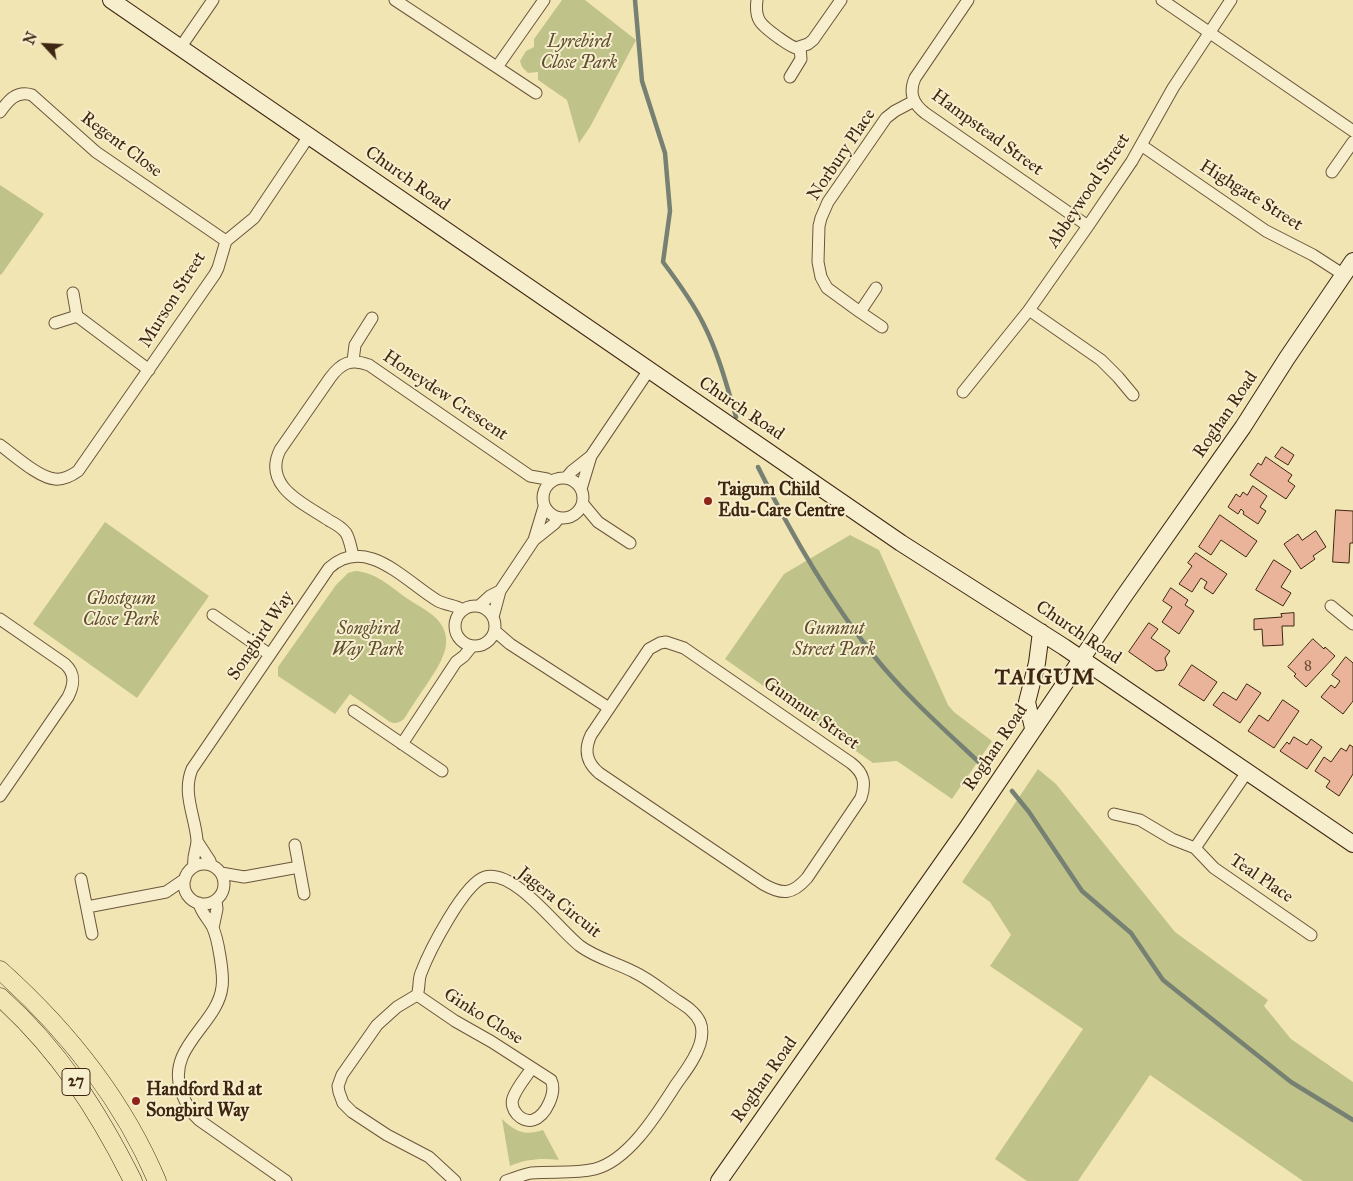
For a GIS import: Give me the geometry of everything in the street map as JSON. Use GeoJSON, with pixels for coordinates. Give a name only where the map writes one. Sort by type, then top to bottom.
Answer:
{"type":"FeatureCollection","features":[{"type":"Feature","properties":{"kind":"main road","name":"27"},"geometry":{"type":"LineString","coordinates":[[0,970],[51,1018],[106,1085],[138,1140],[157,1181]]}},
{"type":"Feature","properties":{"kind":"main road","name":"27"},"geometry":{"type":"LineString","coordinates":[[0,997],[36,1033],[82,1091],[108,1132],[133,1181]]}},
{"type":"Feature","properties":{"kind":"street","name":"Church Road"},"geometry":{"type":"LineString","coordinates":[[111,0],[901,543],[1041,632],[1353,844]]}},
{"type":"Feature","properties":{"kind":"street"},"geometry":{"type":"LineString","coordinates":[[180,48],[213,0]]}},
{"type":"Feature","properties":{"kind":"street"},"geometry":{"type":"LineString","coordinates":[[395,0],[536,93]]}},
{"type":"Feature","properties":{"kind":"street"},"geometry":{"type":"LineString","coordinates":[[497,67],[544,0]]}},
{"type":"Feature","properties":{"kind":"street"},"geometry":{"type":"LineString","coordinates":[[757,0],[757,17],[764,28],[792,46],[800,48],[813,40],[841,0]]}},
{"type":"Feature","properties":{"kind":"street","name":"Hampstead Street"},"geometry":{"type":"LineString","coordinates":[[968,0],[915,78],[912,91],[914,101],[925,113],[1088,226]]}},
{"type":"Feature","properties":{"kind":"street"},"geometry":{"type":"LineString","coordinates":[[1162,0],[1353,131]]}},
{"type":"Feature","properties":{"kind":"street","name":"Abbeywood Street"},"geometry":{"type":"LineString","coordinates":[[963,392],[1028,310],[1088,226],[1141,145],[1173,88],[1232,0]]}},
{"type":"Feature","properties":{"kind":"street"},"geometry":{"type":"LineString","coordinates":[[790,77],[801,58],[800,48]]}},
{"type":"Feature","properties":{"kind":"street","name":"Regent Close"},"geometry":{"type":"LineString","coordinates":[[0,112],[12,97],[21,94],[32,95],[96,152],[226,241]]}},
{"type":"Feature","properties":{"kind":"street","name":"Norbury Place"},"geometry":{"type":"LineString","coordinates":[[882,327],[827,288],[820,277],[818,262],[820,218],[828,202],[886,118],[895,110],[914,101]]}},
{"type":"Feature","properties":{"kind":"street","name":"Murson Street"},"geometry":{"type":"LineString","coordinates":[[0,445],[52,479],[72,476],[82,466],[215,274],[226,241],[254,218],[309,136]]}},
{"type":"Feature","properties":{"kind":"street"},"geometry":{"type":"LineString","coordinates":[[1332,172],[1353,142]]}},
{"type":"Feature","properties":{"kind":"street","name":"Highgate Street"},"geometry":{"type":"LineString","coordinates":[[1141,145],[1266,231],[1304,250],[1348,268]]}},
{"type":"Feature","properties":{"kind":"street","name":"Roghan Road"},"geometry":{"type":"LineString","coordinates":[[719,1181],[961,836],[1033,728],[1243,427],[1348,268]]}},
{"type":"Feature","properties":{"kind":"street"},"geometry":{"type":"LineString","coordinates":[[860,312],[876,288]]}},
{"type":"Feature","properties":{"kind":"street"},"geometry":{"type":"LineString","coordinates":[[73,293],[77,316],[149,370]]}},
{"type":"Feature","properties":{"kind":"street"},"geometry":{"type":"LineString","coordinates":[[1028,310],[1100,360],[1115,373],[1133,395]]}},
{"type":"Feature","properties":{"kind":"street"},"geometry":{"type":"LineString","coordinates":[[55,323],[77,316]]}},
{"type":"Feature","properties":{"kind":"street"},"geometry":{"type":"LineString","coordinates":[[353,361],[355,345],[372,318]]}},
{"type":"Feature","properties":{"kind":"street","name":"Honeydew Crescent"},"geometry":{"type":"LineString","coordinates":[[353,556],[349,541],[342,529],[283,488],[276,477],[275,463],[280,450],[335,371],[344,364],[353,361],[363,363],[375,369],[530,476],[543,493]]}},
{"type":"Feature","properties":{"kind":"street"},"geometry":{"type":"LineString","coordinates":[[581,489],[591,456],[649,370]]}},
{"type":"Feature","properties":{"kind":"street"},"geometry":{"type":"LineString","coordinates":[[566,478],[591,456]]}},
{"type":"Feature","properties":{"kind":"street","name":"Honeydew Crescent"},"geometry":{"type":"LineString","coordinates":[[530,476],[547,478],[551,481]]}},
{"type":"Feature","properties":{"kind":"street"},"geometry":{"type":"LineString","coordinates":[[493,617],[485,608],[479,606],[463,610],[456,621],[456,631],[461,640],[472,646],[485,644],[492,635],[493,617],[500,591],[534,540],[544,507],[543,493],[551,481],[556,479],[566,478],[577,484],[581,489],[583,504],[570,517],[559,518],[553,516],[544,507]]}},
{"type":"Feature","properties":{"kind":"street"},"geometry":{"type":"LineString","coordinates":[[583,504],[598,522],[630,543]]}},
{"type":"Feature","properties":{"kind":"street"},"geometry":{"type":"LineString","coordinates":[[575,514],[598,522]]}},
{"type":"Feature","properties":{"kind":"street"},"geometry":{"type":"LineString","coordinates":[[534,540],[559,518]]}},
{"type":"Feature","properties":{"kind":"street"},"geometry":{"type":"LineString","coordinates":[[353,556],[365,556],[376,560],[440,602],[463,610]]}},
{"type":"Feature","properties":{"kind":"street","name":"Songbird Way"},"geometry":{"type":"LineString","coordinates":[[210,865],[210,861],[197,841],[189,799],[189,776],[195,763],[326,573],[340,560],[353,556]]}},
{"type":"Feature","properties":{"kind":"street"},"geometry":{"type":"LineString","coordinates":[[479,606],[490,596],[500,591]]}},
{"type":"Feature","properties":{"kind":"street"},"geometry":{"type":"LineString","coordinates":[[440,602],[456,621]]}},
{"type":"Feature","properties":{"kind":"street"},"geometry":{"type":"LineString","coordinates":[[1331,606],[1353,624]]}},
{"type":"Feature","properties":{"kind":"street"},"geometry":{"type":"LineString","coordinates":[[213,615],[269,654]]}},
{"type":"Feature","properties":{"kind":"street"},"geometry":{"type":"LineString","coordinates":[[0,619],[65,664],[73,678],[68,697],[0,796]]}},
{"type":"Feature","properties":{"kind":"street"},"geometry":{"type":"LineString","coordinates":[[1033,728],[1026,702],[1037,663],[1041,632]]}},
{"type":"Feature","properties":{"kind":"street"},"geometry":{"type":"LineString","coordinates":[[492,635],[510,644],[609,708]]}},
{"type":"Feature","properties":{"kind":"street"},"geometry":{"type":"LineString","coordinates":[[456,662],[461,640]]}},
{"type":"Feature","properties":{"kind":"street","name":"Gumnut Street"},"geometry":{"type":"LineString","coordinates":[[660,643],[672,643],[684,648],[858,768],[863,777],[863,793],[802,884],[791,891],[777,892],[593,768],[587,757],[588,741],[609,708],[649,649],[660,643]]}},
{"type":"Feature","properties":{"kind":"street"},"geometry":{"type":"LineString","coordinates":[[402,744],[456,662],[472,646]]}},
{"type":"Feature","properties":{"kind":"street"},"geometry":{"type":"LineString","coordinates":[[354,711],[442,772]]}},
{"type":"Feature","properties":{"kind":"street"},"geometry":{"type":"LineString","coordinates":[[1195,848],[1247,772]]}},
{"type":"Feature","properties":{"kind":"street","name":"Teal Place"},"geometry":{"type":"LineString","coordinates":[[1114,814],[1140,820],[1172,840],[1195,848],[1214,868],[1311,934]]}},
{"type":"Feature","properties":{"kind":"street","name":"Songbird Way"},"geometry":{"type":"LineString","coordinates":[[194,867],[193,860],[197,841]]}},
{"type":"Feature","properties":{"kind":"street"},"geometry":{"type":"LineString","coordinates":[[296,845],[304,894]]}},
{"type":"Feature","properties":{"kind":"street"},"geometry":{"type":"LineString","coordinates":[[199,864],[210,865],[221,873],[224,878],[223,890],[216,900],[205,904],[199,903],[187,894],[184,884],[185,879],[194,867],[199,864]]}},
{"type":"Feature","properties":{"kind":"street"},"geometry":{"type":"LineString","coordinates":[[221,873],[244,877],[299,867]]}},
{"type":"Feature","properties":{"kind":"street"},"geometry":{"type":"LineString","coordinates":[[223,890],[244,877]]}},
{"type":"Feature","properties":{"kind":"street","name":"Jagera Circuit"},"geometry":{"type":"LineString","coordinates":[[417,995],[420,976],[428,956],[451,916],[474,883],[485,877],[497,877],[532,898],[580,946],[642,976],[692,1011],[700,1022],[701,1036],[692,1062],[649,1123],[615,1160],[585,1171],[533,1173],[506,1181]]}},
{"type":"Feature","properties":{"kind":"street"},"geometry":{"type":"LineString","coordinates":[[82,879],[92,934]]}},
{"type":"Feature","properties":{"kind":"street"},"geometry":{"type":"LineString","coordinates":[[87,908],[166,892],[185,879]]}},
{"type":"Feature","properties":{"kind":"street"},"geometry":{"type":"LineString","coordinates":[[166,892],[180,895],[187,894]]}},
{"type":"Feature","properties":{"kind":"street"},"geometry":{"type":"LineString","coordinates":[[213,928],[217,909],[216,900]]}},
{"type":"Feature","properties":{"kind":"street"},"geometry":{"type":"LineString","coordinates":[[199,903],[200,908],[213,928],[222,969],[222,990],[217,1003],[182,1055],[179,1067],[179,1086],[188,1107],[199,1120],[286,1181]]}},
{"type":"Feature","properties":{"kind":"street"},"geometry":{"type":"LineString","coordinates":[[417,995],[397,1007],[377,1025],[342,1075],[338,1086],[339,1092],[343,1103],[352,1112],[387,1135],[429,1157],[455,1181]]}},
{"type":"Feature","properties":{"kind":"street","name":"Ginko Close"},"geometry":{"type":"LineString","coordinates":[[417,995],[455,1022],[492,1042],[551,1080],[554,1089],[552,1096],[542,1113],[533,1120],[529,1120],[518,1116],[512,1108],[512,1103],[516,1092],[532,1068]]}},
{"type":"Feature","properties":{"kind":"green space","name":"Lyrebird Close Park"},"geometry":{"type":"Polygon","coordinates":[[[562,0],[585,0],[636,40],[590,127],[579,143],[567,100],[538,80],[538,72],[528,73],[522,67],[520,61],[526,51],[534,47],[534,39],[562,0]]]}},
{"type":"Feature","properties":{"kind":"green space"},"geometry":{"type":"Polygon","coordinates":[[[0,185],[44,214],[1,275],[0,274],[0,185]]]}},
{"type":"Feature","properties":{"kind":"green space","name":"Ghostgum Close Park"},"geometry":{"type":"Polygon","coordinates":[[[105,522],[209,596],[137,698],[33,624],[105,522]]]}},
{"type":"Feature","properties":{"kind":"green space","name":"Gumnut Street Park"},"geometry":{"type":"Polygon","coordinates":[[[850,535],[879,550],[948,705],[954,712],[992,741],[952,799],[897,761],[873,763],[725,659],[784,574],[850,535]]]}},
{"type":"Feature","properties":{"kind":"green space","name":"Songbird Way Park"},"geometry":{"type":"Polygon","coordinates":[[[355,571],[376,577],[430,613],[443,627],[446,636],[444,652],[437,669],[404,719],[397,723],[390,722],[350,694],[335,714],[278,676],[278,667],[336,585],[348,573],[355,571]]]}},
{"type":"Feature","properties":{"kind":"green space"},"geometry":{"type":"Polygon","coordinates":[[[1038,769],[1056,784],[1175,932],[1268,1000],[1264,1006],[1291,1039],[1353,1082],[1353,1181],[1303,1181],[1150,1075],[1078,1181],[1027,1181],[995,1159],[1083,1029],[990,966],[1011,935],[990,902],[962,882],[1038,769]]]}},
{"type":"Feature","properties":{"kind":"green space"},"geometry":{"type":"Polygon","coordinates":[[[502,1119],[521,1132],[531,1133],[543,1130],[559,1160],[534,1160],[510,1166],[502,1119]]]}},
{"type":"Feature","properties":{"kind":"building"},"geometry":{"type":"Polygon","coordinates":[[[1282,447],[1294,455],[1288,465],[1275,457],[1282,447]]]}},
{"type":"Feature","properties":{"kind":"building"},"geometry":{"type":"Polygon","coordinates":[[[1266,457],[1292,475],[1288,481],[1295,486],[1286,499],[1250,475],[1258,463],[1261,465],[1266,457]]]}},
{"type":"Feature","properties":{"kind":"building"},"geometry":{"type":"Polygon","coordinates":[[[1253,486],[1267,496],[1260,507],[1266,511],[1258,524],[1243,514],[1244,512],[1241,509],[1238,514],[1228,507],[1236,494],[1240,497],[1243,492],[1247,495],[1253,486]]]}},
{"type":"Feature","properties":{"kind":"building"},"geometry":{"type":"Polygon","coordinates":[[[1336,510],[1353,511],[1353,543],[1350,543],[1349,563],[1333,562],[1336,510]]]}},
{"type":"Feature","properties":{"kind":"building"},"geometry":{"type":"Polygon","coordinates":[[[1220,515],[1257,541],[1246,557],[1221,540],[1211,555],[1199,547],[1220,515]]]}},
{"type":"Feature","properties":{"kind":"building"},"geometry":{"type":"Polygon","coordinates":[[[1316,531],[1326,547],[1313,556],[1315,559],[1301,569],[1284,544],[1298,534],[1302,540],[1316,531]]]}},
{"type":"Feature","properties":{"kind":"building"},"geometry":{"type":"Polygon","coordinates":[[[1196,553],[1227,574],[1213,594],[1204,588],[1207,582],[1201,578],[1192,592],[1179,584],[1192,566],[1188,563],[1196,553]]]}},
{"type":"Feature","properties":{"kind":"building"},"geometry":{"type":"Polygon","coordinates":[[[1274,560],[1291,571],[1281,587],[1291,593],[1283,606],[1256,590],[1274,560]]]}},
{"type":"Feature","properties":{"kind":"building"},"geometry":{"type":"Polygon","coordinates":[[[1171,588],[1188,600],[1185,605],[1194,611],[1179,634],[1162,622],[1172,607],[1163,601],[1171,588]]]}},
{"type":"Feature","properties":{"kind":"building"},"geometry":{"type":"Polygon","coordinates":[[[1294,613],[1294,626],[1282,626],[1283,645],[1263,646],[1262,629],[1254,630],[1254,619],[1282,617],[1281,614],[1294,613]]]}},
{"type":"Feature","properties":{"kind":"building"},"geometry":{"type":"Polygon","coordinates":[[[1149,623],[1158,629],[1151,638],[1170,651],[1165,658],[1167,665],[1164,670],[1156,671],[1129,652],[1149,623]]]}},
{"type":"Feature","properties":{"kind":"building"},"geometry":{"type":"Polygon","coordinates":[[[1313,639],[1335,656],[1306,687],[1294,676],[1296,674],[1288,667],[1313,639]]]}},
{"type":"Feature","properties":{"kind":"building"},"geometry":{"type":"Polygon","coordinates":[[[1346,657],[1353,663],[1353,701],[1343,714],[1321,697],[1331,685],[1335,688],[1340,681],[1332,675],[1346,657]]]}},
{"type":"Feature","properties":{"kind":"building"},"geometry":{"type":"Polygon","coordinates":[[[1192,665],[1217,682],[1204,701],[1179,685],[1192,665]]]}},
{"type":"Feature","properties":{"kind":"building"},"geometry":{"type":"Polygon","coordinates":[[[1247,684],[1261,693],[1240,723],[1213,705],[1223,692],[1236,700],[1247,684]]]}},
{"type":"Feature","properties":{"kind":"building"},"geometry":{"type":"Polygon","coordinates":[[[1283,700],[1299,711],[1274,748],[1248,731],[1259,715],[1268,721],[1283,700]]]}},
{"type":"Feature","properties":{"kind":"building"},"geometry":{"type":"Polygon","coordinates":[[[1294,737],[1307,745],[1311,739],[1322,747],[1307,769],[1280,751],[1294,737]]]}},
{"type":"Feature","properties":{"kind":"building"},"geometry":{"type":"Polygon","coordinates":[[[1350,745],[1353,747],[1353,774],[1339,796],[1326,787],[1330,781],[1315,771],[1324,757],[1331,762],[1341,748],[1346,751],[1350,745]]]}},
{"type":"Feature","properties":{"kind":"waterway"},"geometry":{"type":"LineString","coordinates":[[635,0],[642,81],[665,153],[670,211],[663,262],[689,299],[708,334],[722,369],[736,417]]}},
{"type":"Feature","properties":{"kind":"waterway"},"geometry":{"type":"LineString","coordinates":[[758,467],[811,565],[857,634],[900,686],[984,767]]}},
{"type":"Feature","properties":{"kind":"waterway"},"geometry":{"type":"LineString","coordinates":[[1012,791],[1029,812],[1082,891],[1131,933],[1163,980],[1291,1082],[1353,1120]]}},
{"type":"Feature","properties":{"kind":"place","name":"Taigum Child Edu-Care Centre"},"geometry":{"type":"Point","coordinates":[708,501]}},
{"type":"Feature","properties":{"kind":"place","name":"Handford Rd at Songbird Way"},"geometry":{"type":"Point","coordinates":[136,1101]}},
{"type":"Feature","properties":{"kind":"district","name":"TAIGUM"},"geometry":{"type":"Point","coordinates":[1045,679]}}]}
